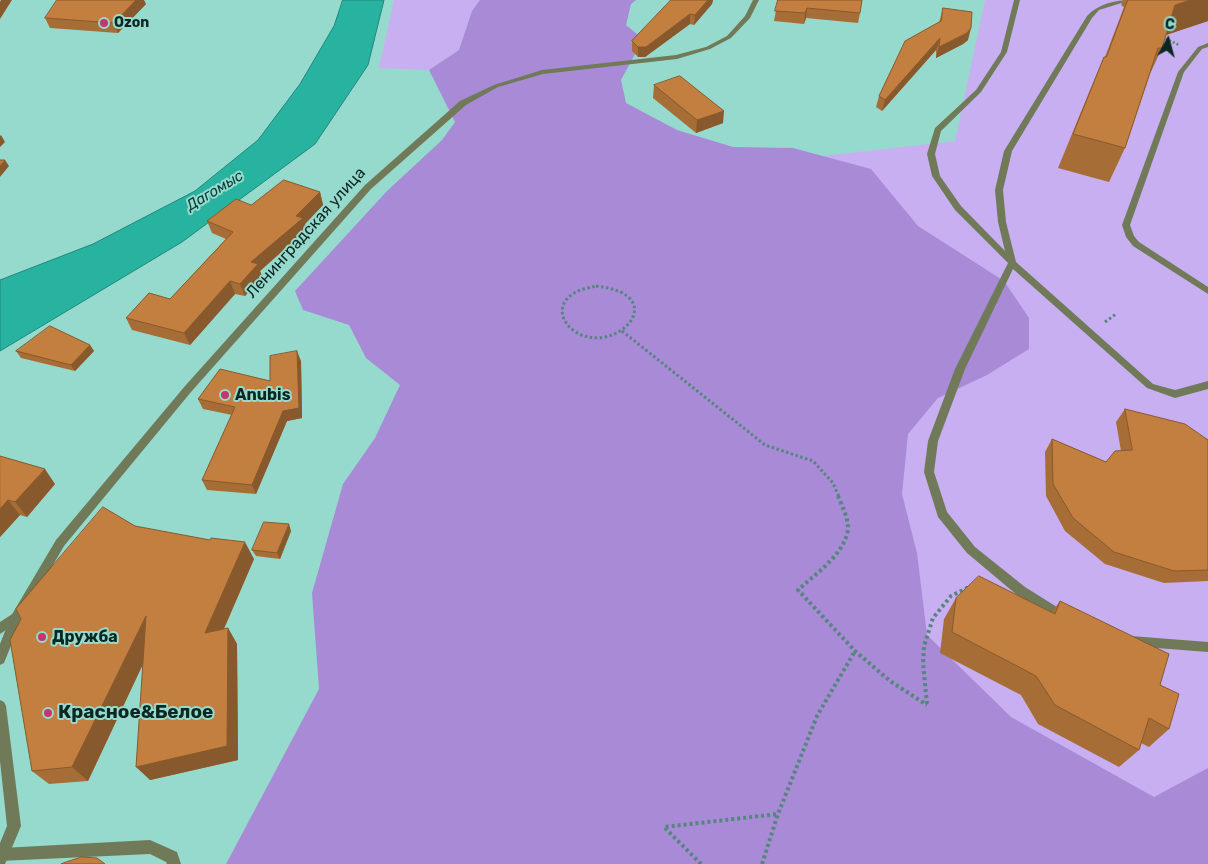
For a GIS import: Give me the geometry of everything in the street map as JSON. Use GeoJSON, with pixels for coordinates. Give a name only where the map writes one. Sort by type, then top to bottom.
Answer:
{"type":"FeatureCollection","features":[{"type":"Feature","properties":{"kind":"street","name":"Ленинградская улица"},"geometry":{"type":"LineString","coordinates":[[0,659],[16,616],[60,543],[188,389],[368,187],[463,103],[496,86],[542,72],[668,58],[708,48],[729,37],[748,17],[756,0]]}},
{"type":"Feature","properties":{"kind":"street"},"geometry":{"type":"LineString","coordinates":[[1017,0],[1004,52],[979,91],[938,130],[931,154],[936,176],[958,208],[1012,263],[1150,386],[1175,394],[1208,385]]}},
{"type":"Feature","properties":{"kind":"street"},"geometry":{"type":"LineString","coordinates":[[1077,624],[1021,591],[971,550],[942,514],[928,472],[933,441],[960,368],[1012,263],[1002,222],[999,190],[1008,151],[1089,17],[1097,8],[1128,0]]}},
{"type":"Feature","properties":{"kind":"street"},"geometry":{"type":"LineString","coordinates":[[1208,45],[1200,48],[1181,72],[1126,225],[1130,237],[1136,244],[1208,291]]}},
{"type":"Feature","properties":{"kind":"street"},"geometry":{"type":"LineString","coordinates":[[0,629],[16,616]]}},
{"type":"Feature","properties":{"kind":"street"},"geometry":{"type":"LineString","coordinates":[[1124,640],[1208,647]]}},
{"type":"Feature","properties":{"kind":"street"},"geometry":{"type":"LineString","coordinates":[[0,706],[14,826],[1,857],[150,847],[172,857],[174,864]]}},
{"type":"Feature","properties":{"kind":"path"},"geometry":{"type":"LineString","coordinates":[[1161,37],[1195,53]]}},
{"type":"Feature","properties":{"kind":"path"},"geometry":{"type":"LineString","coordinates":[[596,286],[620,291],[629,297],[634,305],[636,314],[632,322],[622,331],[605,337],[581,334],[571,330],[564,323],[561,307],[573,292],[584,288],[596,286]]}},
{"type":"Feature","properties":{"kind":"path"},"geometry":{"type":"LineString","coordinates":[[622,331],[765,445],[813,461],[833,484],[845,512],[848,533],[837,553],[798,590],[855,651],[890,681],[928,704],[923,663],[924,646],[933,618],[951,596],[998,572]]}},
{"type":"Feature","properties":{"kind":"path"},"geometry":{"type":"LineString","coordinates":[[762,864],[778,814],[817,716],[855,651]]}},
{"type":"Feature","properties":{"kind":"path"},"geometry":{"type":"LineString","coordinates":[[701,864],[664,827],[778,814]]}},
{"type":"Feature","properties":{"kind":"shaded area"},"geometry":{"type":"Polygon","coordinates":[[[394,0],[480,0],[472,11],[459,50],[429,70],[379,68],[394,0]]]}},
{"type":"Feature","properties":{"kind":"shaded area"},"geometry":{"type":"Polygon","coordinates":[[[480,0],[636,0],[631,4],[626,25],[643,39],[621,80],[626,103],[677,130],[733,147],[793,148],[871,169],[918,226],[1004,281],[1029,318],[1029,349],[987,375],[938,398],[908,434],[902,494],[917,553],[927,635],[1011,717],[1154,797],[1208,768],[1208,864],[226,864],[319,689],[312,593],[343,484],[375,438],[400,385],[366,358],[349,325],[303,310],[295,291],[387,191],[442,140],[455,122],[429,70],[459,50],[472,11],[480,0]]]}},
{"type":"Feature","properties":{"kind":"shaded area"},"geometry":{"type":"Polygon","coordinates":[[[985,0],[1208,0],[1208,864],[297,864],[595,182],[955,141],[985,0]]]}},
{"type":"Feature","properties":{"kind":"water","name":"Дагомыс"},"geometry":{"type":"Polygon","coordinates":[[[343,0],[384,0],[368,65],[315,144],[182,242],[0,351],[0,280],[93,244],[195,191],[258,140],[300,84],[334,26],[343,0]]]}},
{"type":"Feature","properties":{"kind":"building"},"geometry":{"type":"Polygon","coordinates":[[[57,0],[136,0],[114,23],[45,18],[57,0]]]}},
{"type":"Feature","properties":{"kind":"building"},"geometry":{"type":"Polygon","coordinates":[[[671,0],[708,0],[695,15],[690,14],[646,47],[638,47],[632,41],[671,0]]]}},
{"type":"Feature","properties":{"kind":"building"},"geometry":{"type":"Polygon","coordinates":[[[778,0],[862,0],[860,13],[807,8],[805,13],[775,11],[778,0]]]}},
{"type":"Feature","properties":{"kind":"building"},"geometry":{"type":"Polygon","coordinates":[[[1128,0],[1191,0],[1175,5],[1162,48],[1158,48],[1125,148],[1073,134],[1128,0]]]}},
{"type":"Feature","properties":{"kind":"building"},"geometry":{"type":"Polygon","coordinates":[[[943,8],[972,12],[971,28],[967,33],[939,47],[940,38],[885,100],[879,96],[905,41],[941,21],[943,8]]]}},
{"type":"Feature","properties":{"kind":"building"},"geometry":{"type":"Polygon","coordinates":[[[680,76],[724,111],[697,120],[654,85],[680,76]]]}},
{"type":"Feature","properties":{"kind":"building"},"geometry":{"type":"Polygon","coordinates":[[[284,180],[320,192],[296,216],[303,218],[251,262],[258,264],[240,284],[230,281],[184,333],[126,318],[149,293],[170,299],[233,232],[207,221],[236,199],[251,205],[284,180]]]}},
{"type":"Feature","properties":{"kind":"building"},"geometry":{"type":"Polygon","coordinates":[[[50,326],[90,345],[71,365],[16,351],[50,326]]]}},
{"type":"Feature","properties":{"kind":"building"},"geometry":{"type":"Polygon","coordinates":[[[297,351],[299,408],[283,411],[252,485],[202,480],[235,407],[198,399],[220,369],[270,381],[270,356],[297,351]]]}},
{"type":"Feature","properties":{"kind":"building"},"geometry":{"type":"Polygon","coordinates":[[[1125,409],[1185,424],[1208,440],[1208,570],[1174,571],[1114,552],[1073,518],[1053,484],[1052,439],[1106,462],[1115,451],[1132,450],[1125,409]]]}},
{"type":"Feature","properties":{"kind":"building"},"geometry":{"type":"Polygon","coordinates":[[[0,456],[45,469],[15,502],[8,500],[0,509],[0,456]]]}},
{"type":"Feature","properties":{"kind":"building"},"geometry":{"type":"Polygon","coordinates":[[[103,507],[135,526],[210,540],[211,538],[245,542],[205,633],[228,628],[227,746],[136,767],[146,616],[72,767],[32,771],[10,640],[21,619],[16,609],[103,507]]]}},
{"type":"Feature","properties":{"kind":"building"},"geometry":{"type":"Polygon","coordinates":[[[264,522],[289,524],[277,553],[252,550],[264,522]]]}},
{"type":"Feature","properties":{"kind":"building"},"geometry":{"type":"Polygon","coordinates":[[[979,576],[1055,614],[1060,601],[1169,654],[1160,685],[1179,694],[1169,729],[1149,718],[1139,750],[1055,705],[1036,676],[952,632],[956,598],[979,576]]]}},
{"type":"Feature","properties":{"kind":"building"},"geometry":{"type":"Polygon","coordinates":[[[82,857],[97,858],[105,864],[61,864],[82,857]]]}},
{"type":"Feature","properties":{"kind":"place","name":"Ozon"},"geometry":{"type":"Point","coordinates":[104,23]}},
{"type":"Feature","properties":{"kind":"place","name":"Anubis"},"geometry":{"type":"Point","coordinates":[225,395]}},
{"type":"Feature","properties":{"kind":"place","name":"Дружба"},"geometry":{"type":"Point","coordinates":[42,637]}},
{"type":"Feature","properties":{"kind":"place","name":"Красное&Белое"},"geometry":{"type":"Point","coordinates":[48,713]}}]}
